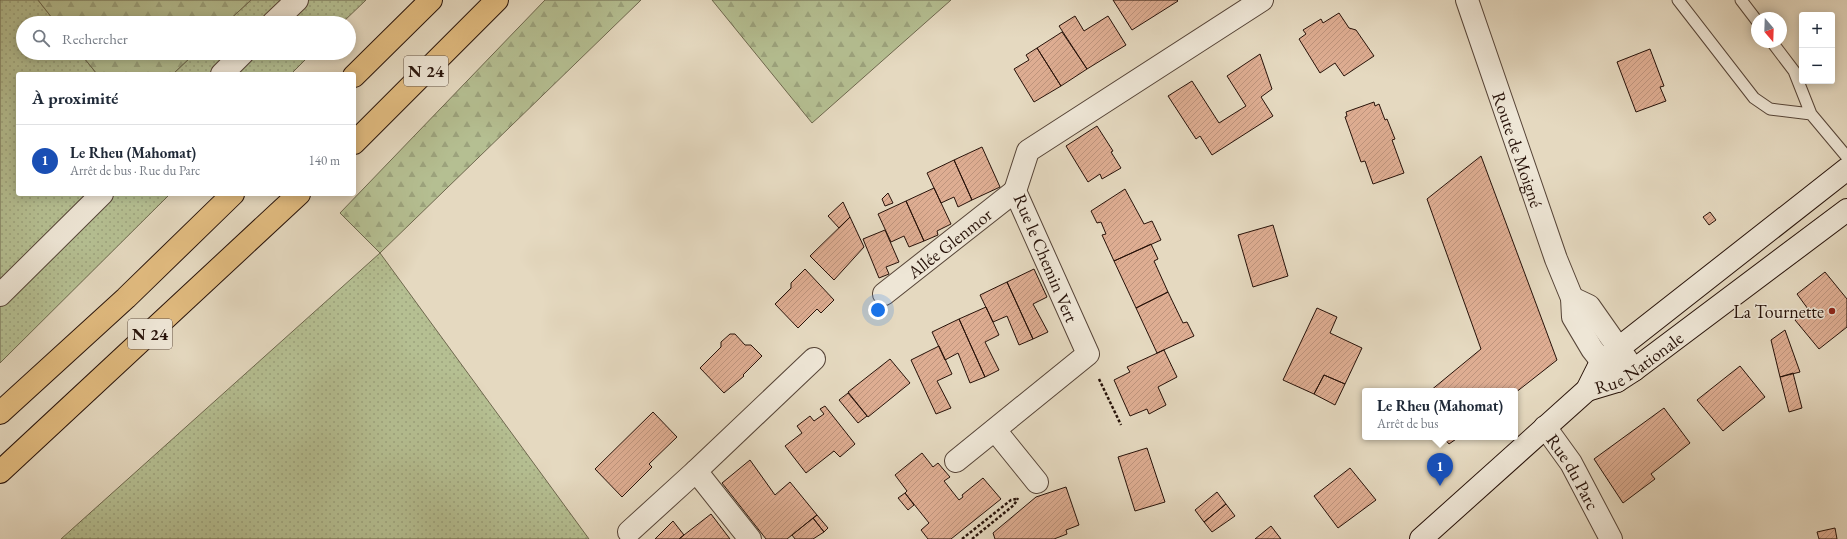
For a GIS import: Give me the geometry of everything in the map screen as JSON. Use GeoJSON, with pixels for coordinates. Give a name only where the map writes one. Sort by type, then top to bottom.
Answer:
{"type":"FeatureCollection","features":[{"type":"Feature","properties":{"kind":"highway","name":"N 24"},"geometry":{"type":"LineString","coordinates":[[356,74],[431,0]]}},
{"type":"Feature","properties":{"kind":"highway","name":"N 24"},"geometry":{"type":"LineString","coordinates":[[356,141],[497,0]]}},
{"type":"Feature","properties":{"kind":"highway","name":"N 24"},"geometry":{"type":"LineString","coordinates":[[0,413],[126,298],[231,196]]}},
{"type":"Feature","properties":{"kind":"highway","name":"N 24"},"geometry":{"type":"LineString","coordinates":[[0,472],[297,196]]}},
{"type":"Feature","properties":{"kind":"street"},"geometry":{"type":"LineString","coordinates":[[281,16],[297,0]]}},
{"type":"Feature","properties":{"kind":"street","name":"Rue le Chemin Vert"},"geometry":{"type":"LineString","coordinates":[[1088,354],[1015,191],[1028,151],[1262,0]]}},
{"type":"Feature","properties":{"kind":"street","name":"Route de Moigné"},"geometry":{"type":"LineString","coordinates":[[1467,0],[1556,258],[1572,298],[1573,317],[1601,362],[1625,376]]}},
{"type":"Feature","properties":{"kind":"street"},"geometry":{"type":"LineString","coordinates":[[224,72],[236,60]]}},
{"type":"Feature","properties":{"kind":"street","name":"Rue Nationale"},"geometry":{"type":"LineString","coordinates":[[1587,390],[1601,362],[1847,169]]}},
{"type":"Feature","properties":{"kind":"street","name":"Allée Glenmor"},"geometry":{"type":"LineString","coordinates":[[884,294],[1015,191]]}},
{"type":"Feature","properties":{"kind":"street"},"geometry":{"type":"LineString","coordinates":[[0,295],[100,196]]}},
{"type":"Feature","properties":{"kind":"street","name":"Rue Nationale"},"geometry":{"type":"LineString","coordinates":[[1587,390],[1625,376],[1847,210]]}},
{"type":"Feature","properties":{"kind":"street"},"geometry":{"type":"LineString","coordinates":[[1572,298],[1589,306],[1619,349],[1625,376]]}},
{"type":"Feature","properties":{"kind":"street"},"geometry":{"type":"LineString","coordinates":[[956,461],[1088,354]]}},
{"type":"Feature","properties":{"kind":"street"},"geometry":{"type":"LineString","coordinates":[[629,532],[814,358]]}},
{"type":"Feature","properties":{"kind":"street"},"geometry":{"type":"LineString","coordinates":[[1421,539],[1587,390]]}},
{"type":"Feature","properties":{"kind":"street","name":"Rue du Parc"},"geometry":{"type":"LineString","coordinates":[[1545,427],[1570,463],[1611,539]]}},
{"type":"Feature","properties":{"kind":"street"},"geometry":{"type":"LineString","coordinates":[[995,430],[1037,482]]}},
{"type":"Feature","properties":{"kind":"street"},"geometry":{"type":"LineString","coordinates":[[696,470],[750,539]]}},
{"type":"Feature","properties":{"kind":"lane"},"geometry":{"type":"LineString","coordinates":[[1678,0],[1754,98],[1770,109],[1811,114]]}},
{"type":"Feature","properties":{"kind":"lane"},"geometry":{"type":"LineString","coordinates":[[1741,0],[1751,14]]}},
{"type":"Feature","properties":{"kind":"lane"},"geometry":{"type":"LineString","coordinates":[[1777,48],[1794,71],[1811,114],[1847,157]]}},
{"type":"Feature","properties":{"kind":"path"},"geometry":{"type":"LineString","coordinates":[[1088,354],[1121,425]]}},
{"type":"Feature","properties":{"kind":"path"},"geometry":{"type":"LineString","coordinates":[[972,539],[1014,505],[1017,499],[1037,482]]}},
{"type":"Feature","properties":{"kind":"path"},"geometry":{"type":"LineString","coordinates":[[962,539],[1011,500],[1017,499]]}},
{"type":"Feature","properties":{"kind":"green space"},"geometry":{"type":"Polygon","coordinates":[[[0,0],[38,0],[51,16],[16,16],[16,60],[86,60],[95,72],[16,72],[16,196],[168,196],[0,363],[0,0]]]}},
{"type":"Feature","properties":{"kind":"green space"},"geometry":{"type":"Polygon","coordinates":[[[38,0],[251,0],[234,16],[51,16],[38,0]]]}},
{"type":"Feature","properties":{"kind":"green space"},"geometry":{"type":"Polygon","coordinates":[[[251,0],[366,0],[349,16],[234,16],[251,0]]]}},
{"type":"Feature","properties":{"kind":"green space"},"geometry":{"type":"Polygon","coordinates":[[[545,0],[641,0],[380,253],[340,213],[545,0]]]}},
{"type":"Feature","properties":{"kind":"green space"},"geometry":{"type":"Polygon","coordinates":[[[712,0],[951,0],[812,123],[712,0]]]}},
{"type":"Feature","properties":{"kind":"green space"},"geometry":{"type":"Polygon","coordinates":[[[86,60],[188,60],[175,72],[95,72],[86,60]]]}},
{"type":"Feature","properties":{"kind":"green space"},"geometry":{"type":"Polygon","coordinates":[[[188,60],[305,60],[293,72],[175,72],[188,60]]]}},
{"type":"Feature","properties":{"kind":"green space"},"geometry":{"type":"Polygon","coordinates":[[[380,253],[589,539],[61,539],[380,253]]]}},
{"type":"Feature","properties":{"kind":"building"},"geometry":{"type":"Polygon","coordinates":[[[1113,0],[1177,0],[1178,1],[1132,30],[1113,0]]]}},
{"type":"Feature","properties":{"kind":"building"},"geometry":{"type":"Polygon","coordinates":[[[1339,13],[1349,28],[1356,30],[1374,56],[1344,76],[1335,63],[1320,73],[1299,39],[1306,34],[1303,30],[1321,19],[1323,23],[1339,13]]]}},
{"type":"Feature","properties":{"kind":"building"},"geometry":{"type":"Polygon","coordinates":[[[1075,16],[1084,31],[1108,16],[1126,45],[1087,69],[1059,26],[1075,16]]]}},
{"type":"Feature","properties":{"kind":"building"},"geometry":{"type":"Polygon","coordinates":[[[1062,32],[1087,69],[1061,86],[1037,48],[1062,32]]]}},
{"type":"Feature","properties":{"kind":"building"},"geometry":{"type":"Polygon","coordinates":[[[1037,48],[1061,86],[1034,102],[1014,69],[1029,60],[1026,55],[1037,48]]]}},
{"type":"Feature","properties":{"kind":"building"},"geometry":{"type":"Polygon","coordinates":[[[1650,49],[1664,86],[1660,87],[1666,101],[1636,112],[1617,62],[1650,49]]]}},
{"type":"Feature","properties":{"kind":"building"},"geometry":{"type":"Polygon","coordinates":[[[1260,54],[1272,89],[1261,97],[1273,116],[1212,155],[1200,136],[1196,139],[1168,96],[1192,81],[1219,123],[1246,106],[1227,76],[1260,54]]]}},
{"type":"Feature","properties":{"kind":"building"},"geometry":{"type":"Polygon","coordinates":[[[1374,102],[1375,106],[1379,104],[1385,120],[1387,119],[1395,139],[1392,140],[1404,173],[1373,184],[1365,161],[1361,162],[1345,117],[1347,116],[1346,112],[1374,102]]]}},
{"type":"Feature","properties":{"kind":"building"},"geometry":{"type":"Polygon","coordinates":[[[1097,126],[1113,151],[1111,152],[1121,168],[1102,179],[1100,174],[1088,182],[1066,146],[1097,126]]]}},
{"type":"Feature","properties":{"kind":"building"},"geometry":{"type":"Polygon","coordinates":[[[982,147],[1000,187],[972,200],[954,160],[982,147]]]}},
{"type":"Feature","properties":{"kind":"building"},"geometry":{"type":"Polygon","coordinates":[[[1481,156],[1557,360],[1518,391],[1518,388],[1434,388],[1481,349],[1427,199],[1481,156]]]}},
{"type":"Feature","properties":{"kind":"building"},"geometry":{"type":"Polygon","coordinates":[[[954,160],[972,200],[958,207],[954,197],[941,203],[927,173],[954,160]]]}},
{"type":"Feature","properties":{"kind":"building"},"geometry":{"type":"Polygon","coordinates":[[[934,188],[951,224],[937,231],[938,235],[924,241],[906,201],[934,188]]]}},
{"type":"Feature","properties":{"kind":"building"},"geometry":{"type":"Polygon","coordinates":[[[1125,189],[1144,224],[1152,221],[1161,240],[1114,261],[1102,235],[1106,234],[1101,222],[1097,223],[1091,211],[1125,189]]]}},
{"type":"Feature","properties":{"kind":"building"},"geometry":{"type":"Polygon","coordinates":[[[888,193],[893,203],[885,206],[882,199],[888,193]]]}},
{"type":"Feature","properties":{"kind":"building"},"geometry":{"type":"Polygon","coordinates":[[[906,201],[924,241],[909,247],[904,236],[891,242],[878,214],[906,201]]]}},
{"type":"Feature","properties":{"kind":"building"},"geometry":{"type":"Polygon","coordinates":[[[843,202],[850,217],[839,228],[828,216],[843,202]]]}},
{"type":"Feature","properties":{"kind":"building"},"geometry":{"type":"Polygon","coordinates":[[[1710,212],[1716,220],[1709,225],[1703,217],[1710,212]]]}},
{"type":"Feature","properties":{"kind":"building"},"geometry":{"type":"Polygon","coordinates":[[[850,217],[864,247],[834,280],[810,256],[850,217]]]}},
{"type":"Feature","properties":{"kind":"building"},"geometry":{"type":"Polygon","coordinates":[[[1273,225],[1288,276],[1253,287],[1238,235],[1273,225]]]}},
{"type":"Feature","properties":{"kind":"building"},"geometry":{"type":"Polygon","coordinates":[[[885,230],[899,262],[886,267],[889,274],[879,278],[863,239],[885,230]]]}},
{"type":"Feature","properties":{"kind":"building"},"geometry":{"type":"Polygon","coordinates":[[[1151,244],[1158,259],[1154,261],[1168,292],[1136,308],[1114,261],[1151,244]]]}},
{"type":"Feature","properties":{"kind":"building"},"geometry":{"type":"Polygon","coordinates":[[[805,269],[834,300],[821,313],[817,309],[798,328],[775,304],[791,288],[791,283],[805,269]]]}},
{"type":"Feature","properties":{"kind":"building"},"geometry":{"type":"Polygon","coordinates":[[[1034,269],[1047,297],[1033,304],[1048,332],[1033,339],[1007,282],[1034,269]]]}},
{"type":"Feature","properties":{"kind":"building"},"geometry":{"type":"Polygon","coordinates":[[[1825,272],[1847,299],[1847,327],[1819,349],[1795,320],[1808,309],[1797,294],[1825,272]]]}},
{"type":"Feature","properties":{"kind":"building"},"geometry":{"type":"Polygon","coordinates":[[[1007,282],[1033,339],[1019,345],[1007,316],[993,322],[980,295],[1007,282]]]}},
{"type":"Feature","properties":{"kind":"building"},"geometry":{"type":"Polygon","coordinates":[[[1168,292],[1183,323],[1187,322],[1194,336],[1157,353],[1136,308],[1168,292]]]}},
{"type":"Feature","properties":{"kind":"building"},"geometry":{"type":"Polygon","coordinates":[[[986,307],[999,335],[985,342],[999,370],[985,377],[959,319],[986,307]]]}},
{"type":"Feature","properties":{"kind":"building"},"geometry":{"type":"Polygon","coordinates":[[[1317,308],[1337,317],[1330,333],[1362,348],[1345,384],[1324,375],[1314,394],[1283,380],[1317,308]]]}},
{"type":"Feature","properties":{"kind":"building"},"geometry":{"type":"Polygon","coordinates":[[[959,319],[985,377],[970,383],[958,353],[945,360],[932,332],[959,319]]]}},
{"type":"Feature","properties":{"kind":"building"},"geometry":{"type":"Polygon","coordinates":[[[1785,330],[1800,372],[1780,377],[1771,340],[1785,330]]]}},
{"type":"Feature","properties":{"kind":"building"},"geometry":{"type":"Polygon","coordinates":[[[730,334],[735,334],[745,345],[751,345],[762,356],[743,375],[744,376],[724,393],[700,368],[721,347],[721,342],[730,334]]]}},
{"type":"Feature","properties":{"kind":"building"},"geometry":{"type":"Polygon","coordinates":[[[939,346],[952,374],[937,381],[951,408],[936,414],[911,360],[939,346]]]}},
{"type":"Feature","properties":{"kind":"building"},"geometry":{"type":"Polygon","coordinates":[[[1164,350],[1177,377],[1158,387],[1166,405],[1149,414],[1147,409],[1130,416],[1114,380],[1130,372],[1127,367],[1164,350]]]}},
{"type":"Feature","properties":{"kind":"building"},"geometry":{"type":"Polygon","coordinates":[[[890,359],[910,383],[868,417],[848,392],[890,359]]]}},
{"type":"Feature","properties":{"kind":"building"},"geometry":{"type":"Polygon","coordinates":[[[1740,366],[1765,397],[1723,431],[1697,400],[1740,366]]]}},
{"type":"Feature","properties":{"kind":"building"},"geometry":{"type":"Polygon","coordinates":[[[1793,373],[1802,408],[1789,412],[1780,377],[1793,373]]]}},
{"type":"Feature","properties":{"kind":"building"},"geometry":{"type":"Polygon","coordinates":[[[1324,375],[1345,384],[1335,405],[1314,394],[1324,375]]]}},
{"type":"Feature","properties":{"kind":"building"},"geometry":{"type":"Polygon","coordinates":[[[848,393],[867,416],[858,423],[839,400],[848,393]]]}},
{"type":"Feature","properties":{"kind":"building"},"geometry":{"type":"Polygon","coordinates":[[[825,406],[855,444],[840,457],[834,451],[806,473],[785,446],[802,433],[797,426],[810,416],[814,421],[824,414],[820,409],[825,406]]]}},
{"type":"Feature","properties":{"kind":"building"},"geometry":{"type":"Polygon","coordinates":[[[1664,408],[1690,443],[1651,474],[1655,479],[1623,503],[1594,459],[1664,408]]]}},
{"type":"Feature","properties":{"kind":"building"},"geometry":{"type":"Polygon","coordinates":[[[653,412],[677,437],[649,464],[652,467],[622,497],[595,469],[653,412]]]}},
{"type":"Feature","properties":{"kind":"building"},"geometry":{"type":"Polygon","coordinates":[[[1446,440],[1455,440],[1449,444],[1446,440]]]}},
{"type":"Feature","properties":{"kind":"building"},"geometry":{"type":"Polygon","coordinates":[[[1147,448],[1165,502],[1135,511],[1118,457],[1147,448]]]}},
{"type":"Feature","properties":{"kind":"building"},"geometry":{"type":"Polygon","coordinates":[[[922,453],[933,467],[938,463],[950,477],[944,481],[959,500],[963,497],[962,495],[983,478],[1001,499],[951,539],[928,539],[921,530],[929,523],[905,493],[907,491],[895,475],[922,453]]]}},
{"type":"Feature","properties":{"kind":"building"},"geometry":{"type":"Polygon","coordinates":[[[750,460],[775,495],[790,482],[817,515],[787,539],[766,539],[722,483],[750,460]]]}},
{"type":"Feature","properties":{"kind":"building"},"geometry":{"type":"Polygon","coordinates":[[[1350,468],[1376,500],[1338,528],[1314,496],[1350,468]]]}},
{"type":"Feature","properties":{"kind":"building"},"geometry":{"type":"Polygon","coordinates":[[[1066,487],[1079,525],[1066,530],[1067,534],[1054,539],[995,539],[993,533],[1036,497],[1066,487]]]}},
{"type":"Feature","properties":{"kind":"building"},"geometry":{"type":"Polygon","coordinates":[[[1217,492],[1226,504],[1204,522],[1195,510],[1217,492]]]}},
{"type":"Feature","properties":{"kind":"building"},"geometry":{"type":"Polygon","coordinates":[[[905,493],[914,505],[908,510],[898,498],[905,493]]]}},
{"type":"Feature","properties":{"kind":"building"},"geometry":{"type":"Polygon","coordinates":[[[1226,504],[1235,516],[1212,532],[1204,522],[1226,504]]]}},
{"type":"Feature","properties":{"kind":"building"},"geometry":{"type":"Polygon","coordinates":[[[711,514],[730,539],[679,539],[684,535],[711,514]]]}},
{"type":"Feature","properties":{"kind":"building"},"geometry":{"type":"Polygon","coordinates":[[[817,515],[828,528],[824,532],[813,518],[817,515]]]}},
{"type":"Feature","properties":{"kind":"building"},"geometry":{"type":"Polygon","coordinates":[[[813,518],[824,532],[813,539],[795,539],[792,535],[813,518]]]}},
{"type":"Feature","properties":{"kind":"building"},"geometry":{"type":"Polygon","coordinates":[[[673,521],[684,535],[679,539],[655,539],[673,521]]]}},
{"type":"Feature","properties":{"kind":"building"},"geometry":{"type":"Polygon","coordinates":[[[1271,526],[1281,539],[1255,539],[1271,526]]]}},
{"type":"Feature","properties":{"kind":"building"},"geometry":{"type":"Polygon","coordinates":[[[1835,528],[1837,539],[1819,539],[1817,532],[1835,528]]]}},
{"type":"Feature","properties":{"kind":"place","name":"La Tournette"},"geometry":{"type":"Point","coordinates":[1832,311]}},
{"type":"Feature","properties":{"kind":"place","name":"Le Rheu (Mahomat)"},"geometry":{"type":"Point","coordinates":[1440,486]}}]}
